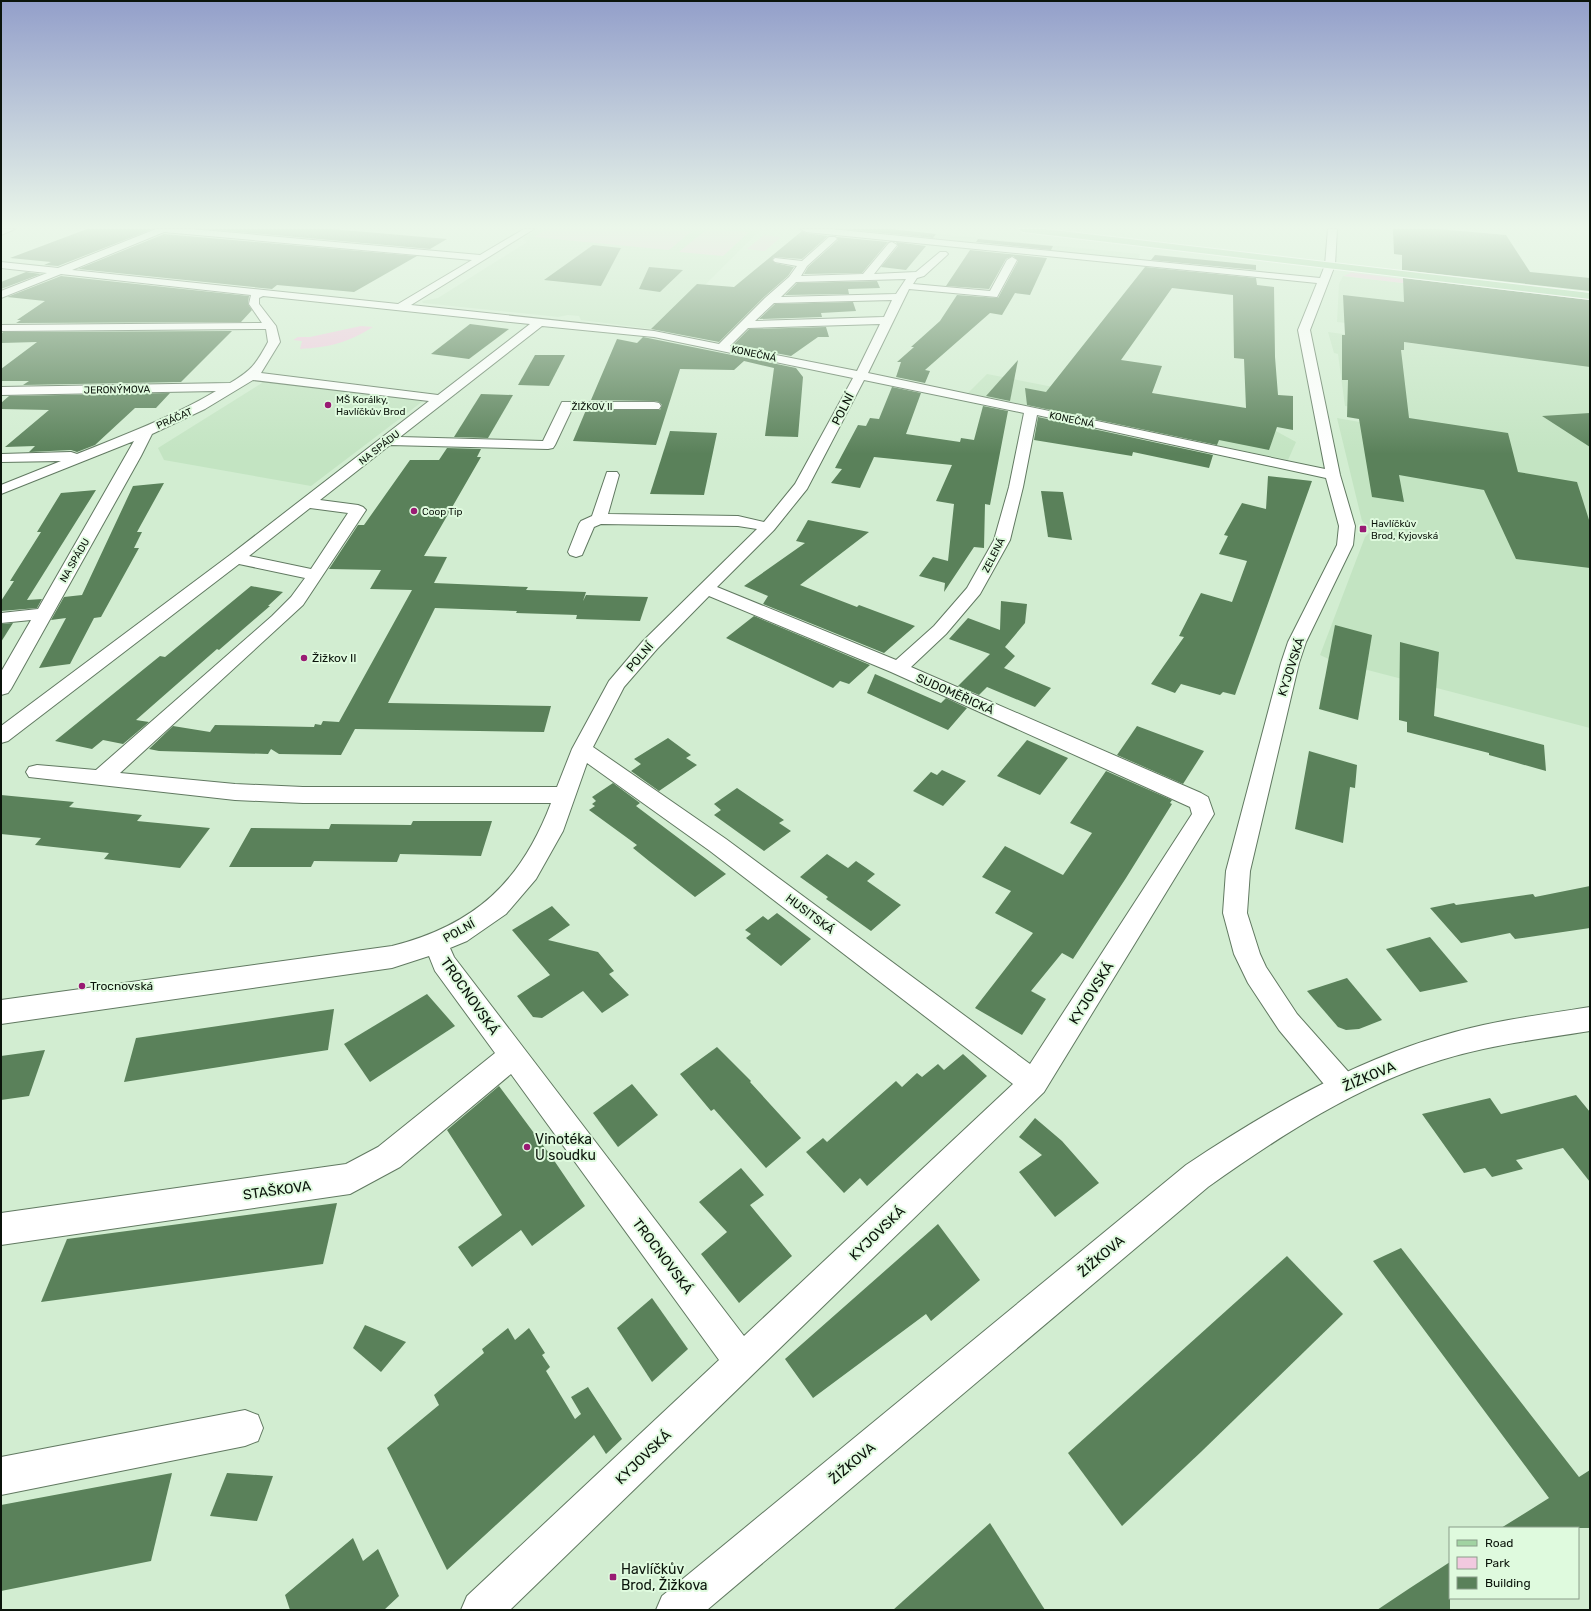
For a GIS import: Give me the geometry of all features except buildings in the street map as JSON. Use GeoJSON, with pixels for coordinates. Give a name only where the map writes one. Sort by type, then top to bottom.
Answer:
{"type":"FeatureCollection","features":[{"type":"Feature","properties":{"kind":"street","name":"PRÁČAT"},"geometry":{"type":"LineString","coordinates":[[1,490],[146,431],[200,406],[251,376],[260,367],[274,342],[270,326],[254,304]]}},
{"type":"Feature","properties":{"kind":"street","name":"KONEČNÁ"},"geometry":{"type":"LineString","coordinates":[[384,304],[654,334],[722,346],[1031,410],[1333,475]]}},
{"type":"Feature","properties":{"kind":"street"},"geometry":{"type":"LineString","coordinates":[[722,346],[765,304]]}},
{"type":"Feature","properties":{"kind":"street"},"geometry":{"type":"LineString","coordinates":[[861,375],[896,304]]}},
{"type":"Feature","properties":{"kind":"street","name":"KYJOVSKÁ"},"geometry":{"type":"LineString","coordinates":[[1314,304],[1304,330],[1333,475],[1347,526],[1347,538],[1297,642],[1290,663],[1238,871],[1236,913],[1247,954],[1257,975],[1288,1022],[1343,1086]]}},
{"type":"Feature","properties":{"kind":"street"},"geometry":{"type":"LineString","coordinates":[[744,325],[889,320]]}},
{"type":"Feature","properties":{"kind":"street","name":"NA SPÁDU"},"geometry":{"type":"LineString","coordinates":[[1,736],[236,558],[540,322]]}},
{"type":"Feature","properties":{"kind":"street"},"geometry":{"type":"LineString","coordinates":[[1,328],[270,326]]}},
{"type":"Feature","properties":{"kind":"street","name":"POLNÍ"},"geometry":{"type":"LineString","coordinates":[[436,943],[458,934],[497,907],[528,873],[540,856],[552,830],[582,749],[616,685],[650,645],[768,527],[802,486],[861,375]]}},
{"type":"Feature","properties":{"kind":"street"},"geometry":{"type":"LineString","coordinates":[[251,376],[441,399]]}},
{"type":"Feature","properties":{"kind":"street","name":"JERONÝMOVA"},"geometry":{"type":"LineString","coordinates":[[1,391],[233,387]]}},
{"type":"Feature","properties":{"kind":"street","name":"ŽIŽKOV II"},"geometry":{"type":"LineString","coordinates":[[386,441],[548,445],[567,405],[654,406]]}},
{"type":"Feature","properties":{"kind":"street","name":"ZELENÁ"},"geometry":{"type":"LineString","coordinates":[[898,668],[940,630],[974,590],[1002,540],[1016,487],[1031,410]]}},
{"type":"Feature","properties":{"kind":"street","name":"NA SPÁDU"},"geometry":{"type":"LineString","coordinates":[[1,689],[134,456],[146,431]]}},
{"type":"Feature","properties":{"kind":"street"},"geometry":{"type":"LineString","coordinates":[[1,458],[84,456]]}},
{"type":"Feature","properties":{"kind":"street"},"geometry":{"type":"LineString","coordinates":[[599,519],[612,475]]}},
{"type":"Feature","properties":{"kind":"street"},"geometry":{"type":"LineString","coordinates":[[101,778],[278,620],[297,601],[358,510],[307,503]]}},
{"type":"Feature","properties":{"kind":"street"},"geometry":{"type":"LineString","coordinates":[[576,552],[587,524],[599,519],[738,522],[768,527]]}},
{"type":"Feature","properties":{"kind":"street"},"geometry":{"type":"LineString","coordinates":[[236,558],[315,575]]}},
{"type":"Feature","properties":{"kind":"street","name":"SUDOMĚŘICKÁ"},"geometry":{"type":"LineString","coordinates":[[707,589],[898,668],[1200,803]]}},
{"type":"Feature","properties":{"kind":"street"},"geometry":{"type":"LineString","coordinates":[[1,618],[43,614]]}},
{"type":"Feature","properties":{"kind":"street","name":"HUSITSKÁ"},"geometry":{"type":"LineString","coordinates":[[582,749],[718,845],[1034,1083]]}},
{"type":"Feature","properties":{"kind":"street"},"geometry":{"type":"LineString","coordinates":[[37,772],[235,792],[303,795],[564,795]]}},
{"type":"Feature","properties":{"kind":"street","name":"KYJOVSKÁ"},"geometry":{"type":"LineString","coordinates":[[481,1610],[1034,1083],[1201,820],[1203,814],[1200,803]]}},
{"type":"Feature","properties":{"kind":"street","name":"TROCNOVSKÁ"},"geometry":{"type":"LineString","coordinates":[[1,1012],[392,956],[436,943],[444,963],[742,1362]]}},
{"type":"Feature","properties":{"kind":"street","name":"ŽIŽKOVA"},"geometry":{"type":"LineString","coordinates":[[676,1610],[1197,1176],[1288,1116],[1343,1086],[1401,1062],[1441,1048],[1543,1026],[1590,1019]]}},
{"type":"Feature","properties":{"kind":"street","name":"STAŠKOVA"},"geometry":{"type":"LineString","coordinates":[[1,1229],[350,1179],[389,1157],[512,1056]]}},
{"type":"Feature","properties":{"kind":"street"},"geometry":{"type":"LineString","coordinates":[[1,1476],[245,1428]]}},
{"type":"Feature","properties":{"kind":"shaded area"},"geometry":{"type":"Polygon","coordinates":[[[434,304],[682,304],[665,315],[651,329],[581,320],[579,316],[568,315],[558,317],[434,304]]]}},
{"type":"Feature","properties":{"kind":"shaded area"},"geometry":{"type":"Polygon","coordinates":[[[1338,304],[1590,305],[1590,728],[1333,661],[1320,655],[1365,537],[1371,531],[1362,521],[1337,418],[1371,424],[1371,410],[1345,406],[1338,354],[1334,353],[1328,332],[1492,354],[1488,340],[1337,322],[1338,304]]]}},
{"type":"Feature","properties":{"kind":"shaded area"},"geometry":{"type":"Polygon","coordinates":[[[987,374],[1274,430],[1296,442],[1288,460],[968,393],[987,374]]]}},
{"type":"Feature","properties":{"kind":"shaded area"},"geometry":{"type":"Polygon","coordinates":[[[265,381],[423,401],[311,486],[164,460],[158,448],[265,381]]]}},
{"type":"Feature","properties":{"kind":"green space"},"geometry":{"type":"Polygon","coordinates":[[[361,326],[373,327],[355,337],[320,347],[300,349],[302,341],[293,340],[298,337],[310,337],[361,326]]]}},
{"type":"Feature","properties":{"kind":"place","name":"MŠ Korálky, Havlíčkův Brod"},"geometry":{"type":"Point","coordinates":[328,405]}},
{"type":"Feature","properties":{"kind":"place","name":"Coop Tip"},"geometry":{"type":"Point","coordinates":[414,511]}},
{"type":"Feature","properties":{"kind":"place","name":"Havlíčkův Brod, Kyjovská"},"geometry":{"type":"Point","coordinates":[1363,529]}},
{"type":"Feature","properties":{"kind":"place","name":"Žižkov II"},"geometry":{"type":"Point","coordinates":[304,658]}},
{"type":"Feature","properties":{"kind":"place","name":"Trocnovská"},"geometry":{"type":"Point","coordinates":[82,986]}},
{"type":"Feature","properties":{"kind":"place","name":"Vinotéka U soudku"},"geometry":{"type":"Point","coordinates":[527,1147]}},
{"type":"Feature","properties":{"kind":"place","name":"Havlíčkův Brod, Žižkova"},"geometry":{"type":"Point","coordinates":[613,1577]}}]}
